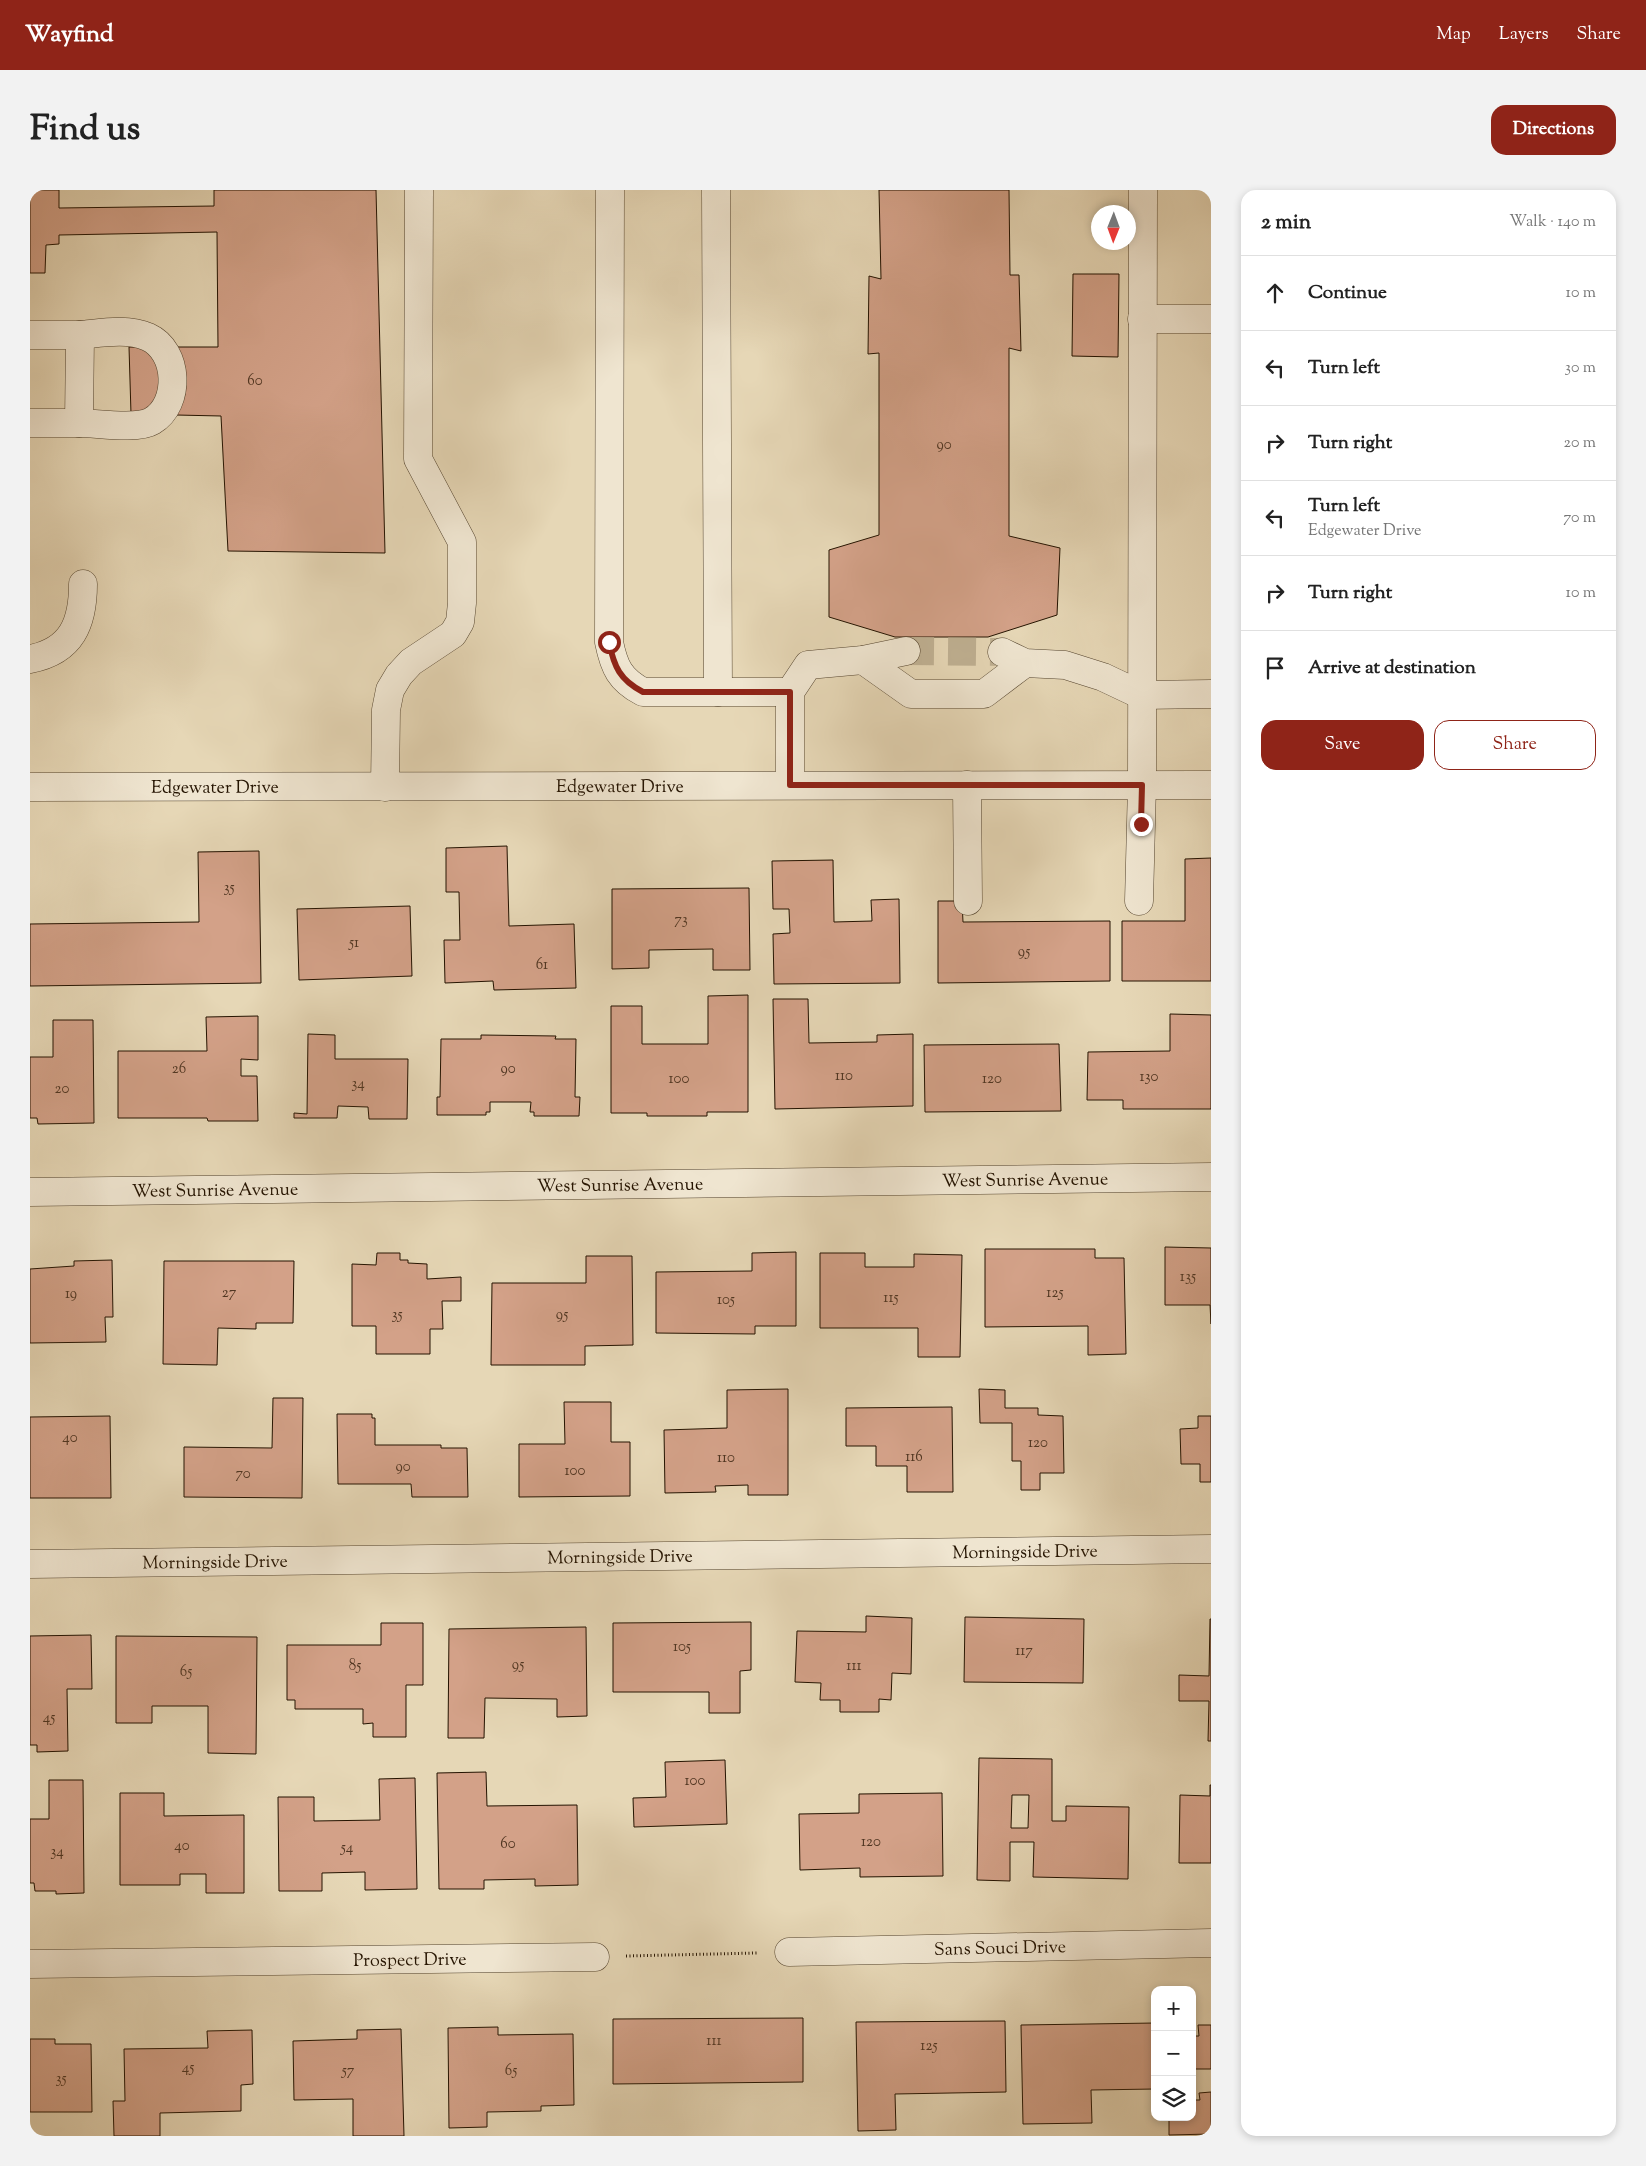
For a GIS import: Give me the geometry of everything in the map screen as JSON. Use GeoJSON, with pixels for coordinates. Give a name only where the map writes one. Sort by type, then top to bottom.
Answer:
{"type":"FeatureCollection","features":[{"type":"Feature","properties":{"kind":"street"},"geometry":{"type":"LineString","coordinates":[[385,787],[386,710],[390,690],[398,675],[411,662],[453,634],[460,622],[462,603],[462,542],[418,459],[419,190]]}},
{"type":"Feature","properties":{"kind":"street"},"geometry":{"type":"LineString","coordinates":[[610,190],[609,642],[612,659],[627,684],[643,692],[790,692]]}},
{"type":"Feature","properties":{"kind":"street"},"geometry":{"type":"LineString","coordinates":[[716,190],[718,692]]}},
{"type":"Feature","properties":{"kind":"street"},"geometry":{"type":"LineString","coordinates":[[1139,902],[1142,785],[1142,190]]}},
{"type":"Feature","properties":{"kind":"street"},"geometry":{"type":"LineString","coordinates":[[1142,319],[1211,319]]}},
{"type":"Feature","properties":{"kind":"street"},"geometry":{"type":"LineString","coordinates":[[30,335],[137,333],[151,338],[162,349],[173,374],[173,387],[169,401],[152,421],[136,424],[30,423]]}},
{"type":"Feature","properties":{"kind":"street"},"geometry":{"type":"LineString","coordinates":[[79,423],[80,335]]}},
{"type":"Feature","properties":{"kind":"street"},"geometry":{"type":"LineString","coordinates":[[30,659],[51,651],[64,643],[73,633],[80,618],[83,584]]}},
{"type":"Feature","properties":{"kind":"street"},"geometry":{"type":"LineString","coordinates":[[790,785],[790,692],[808,665],[863,660],[906,651]]}},
{"type":"Feature","properties":{"kind":"street"},"geometry":{"type":"LineString","coordinates":[[863,660],[911,694],[984,694],[1014,657],[1065,665],[1103,677],[1141,694],[1211,694]]}},
{"type":"Feature","properties":{"kind":"street"},"geometry":{"type":"LineString","coordinates":[[967,785],[968,902]]}},
{"type":"Feature","properties":{"kind":"street","name":"Edgewater Drive"},"geometry":{"type":"LineString","coordinates":[[30,787],[1211,785]]}},
{"type":"Feature","properties":{"kind":"street","name":"West Sunrise Avenue"},"geometry":{"type":"LineString","coordinates":[[30,1192],[1211,1177]]}},
{"type":"Feature","properties":{"kind":"street","name":"Morningside Drive"},"geometry":{"type":"LineString","coordinates":[[30,1564],[1211,1549]]}},
{"type":"Feature","properties":{"kind":"street","name":"Sans Souci Drive"},"geometry":{"type":"LineString","coordinates":[[789,1952],[1211,1943]]}},
{"type":"Feature","properties":{"kind":"street","name":"Prospect Drive"},"geometry":{"type":"LineString","coordinates":[[30,1964],[596,1957]]}},
{"type":"Feature","properties":{"kind":"path"},"geometry":{"type":"LineString","coordinates":[[596,1957],[789,1952]]}},
{"type":"Feature","properties":{"kind":"building"},"geometry":{"type":"Polygon","coordinates":[[[30,190],[59,190],[59,208],[214,206],[214,190],[376,190],[385,553],[228,551],[221,416],[131,414],[129,347],[218,347],[217,232],[59,235],[59,244],[46,245],[45,273],[30,273],[30,190]]]}},
{"type":"Feature","properties":{"kind":"building"},"geometry":{"type":"Polygon","coordinates":[[[879,190],[1009,190],[1010,275],[1019,275],[1021,351],[1009,348],[1009,536],[1060,548],[1057,615],[988,637],[895,637],[829,617],[829,550],[879,535],[879,353],[868,354],[869,276],[881,279],[879,190]]]}},
{"type":"Feature","properties":{"kind":"building"},"geometry":{"type":"Polygon","coordinates":[[[1073,274],[1119,274],[1118,357],[1072,356],[1073,274]]]}},
{"type":"Feature","properties":{"kind":"building"},"geometry":{"type":"Polygon","coordinates":[[[507,846],[509,926],[574,924],[576,988],[494,990],[493,981],[445,983],[444,940],[460,940],[459,892],[446,892],[446,848],[507,846]]]}},
{"type":"Feature","properties":{"kind":"building"},"geometry":{"type":"Polygon","coordinates":[[[259,851],[261,983],[30,986],[30,924],[199,922],[198,852],[259,851]]]}},
{"type":"Feature","properties":{"kind":"building"},"geometry":{"type":"Polygon","coordinates":[[[1211,858],[1211,981],[1122,981],[1122,921],[1185,921],[1185,859],[1211,858]]]}},
{"type":"Feature","properties":{"kind":"building"},"geometry":{"type":"Polygon","coordinates":[[[833,860],[834,922],[872,921],[871,900],[899,899],[900,983],[774,984],[773,934],[790,933],[789,909],[773,909],[772,861],[833,860]]]}},
{"type":"Feature","properties":{"kind":"building"},"geometry":{"type":"Polygon","coordinates":[[[749,888],[750,970],[713,970],[713,949],[649,950],[649,968],[612,969],[612,889],[749,888]]]}},
{"type":"Feature","properties":{"kind":"building"},"geometry":{"type":"Polygon","coordinates":[[[938,901],[962,901],[963,922],[1110,921],[1110,981],[938,983],[938,901]]]}},
{"type":"Feature","properties":{"kind":"building"},"geometry":{"type":"Polygon","coordinates":[[[410,906],[412,976],[299,980],[297,909],[410,906]]]}},
{"type":"Feature","properties":{"kind":"building"},"geometry":{"type":"Polygon","coordinates":[[[748,995],[748,1112],[707,1112],[707,1116],[647,1116],[647,1113],[611,1113],[611,1006],[642,1006],[642,1044],[708,1044],[708,996],[748,995]]]}},
{"type":"Feature","properties":{"kind":"building"},"geometry":{"type":"Polygon","coordinates":[[[773,999],[808,999],[809,1043],[877,1042],[877,1035],[913,1034],[913,1106],[775,1109],[773,999]]]}},
{"type":"Feature","properties":{"kind":"building"},"geometry":{"type":"Polygon","coordinates":[[[1170,1014],[1211,1015],[1211,1109],[1123,1109],[1123,1100],[1087,1100],[1088,1052],[1170,1051],[1170,1014]]]}},
{"type":"Feature","properties":{"kind":"building"},"geometry":{"type":"Polygon","coordinates":[[[258,1016],[258,1060],[241,1059],[241,1076],[257,1076],[258,1121],[208,1121],[207,1118],[118,1118],[118,1051],[207,1051],[206,1017],[258,1016]]]}},
{"type":"Feature","properties":{"kind":"building"},"geometry":{"type":"Polygon","coordinates":[[[53,1020],[93,1020],[94,1123],[38,1124],[37,1118],[30,1118],[30,1057],[53,1057],[53,1020]]]}},
{"type":"Feature","properties":{"kind":"building"},"geometry":{"type":"Polygon","coordinates":[[[308,1034],[335,1035],[335,1059],[408,1059],[407,1119],[369,1119],[368,1107],[338,1106],[337,1118],[294,1118],[294,1113],[307,1114],[308,1034]]]}},
{"type":"Feature","properties":{"kind":"building"},"geometry":{"type":"Polygon","coordinates":[[[481,1035],[556,1036],[555,1039],[576,1039],[575,1097],[580,1097],[579,1116],[534,1116],[534,1112],[530,1112],[531,1102],[490,1102],[490,1112],[486,1112],[486,1115],[437,1115],[437,1097],[440,1097],[441,1039],[481,1039],[481,1035]]]}},
{"type":"Feature","properties":{"kind":"building"},"geometry":{"type":"Polygon","coordinates":[[[1059,1044],[1061,1111],[925,1112],[924,1045],[1059,1044]]]}},
{"type":"Feature","properties":{"kind":"building"},"geometry":{"type":"Polygon","coordinates":[[[1165,1247],[1211,1248],[1211,1324],[1210,1305],[1165,1305],[1165,1247]]]}},
{"type":"Feature","properties":{"kind":"building"},"geometry":{"type":"Polygon","coordinates":[[[985,1249],[1095,1249],[1095,1258],[1124,1258],[1126,1354],[1088,1355],[1088,1326],[985,1327],[985,1249]]]}},
{"type":"Feature","properties":{"kind":"building"},"geometry":{"type":"Polygon","coordinates":[[[796,1252],[796,1326],[755,1326],[755,1334],[656,1333],[656,1272],[752,1271],[752,1253],[796,1252]]]}},
{"type":"Feature","properties":{"kind":"building"},"geometry":{"type":"Polygon","coordinates":[[[377,1253],[400,1253],[400,1260],[408,1260],[408,1263],[427,1264],[427,1279],[461,1277],[461,1301],[442,1301],[443,1329],[430,1329],[430,1354],[376,1354],[376,1326],[352,1326],[352,1264],[376,1265],[377,1253]]]}},
{"type":"Feature","properties":{"kind":"building"},"geometry":{"type":"Polygon","coordinates":[[[820,1253],[865,1253],[865,1267],[914,1267],[914,1254],[962,1255],[960,1357],[918,1357],[918,1328],[820,1328],[820,1253]]]}},
{"type":"Feature","properties":{"kind":"building"},"geometry":{"type":"Polygon","coordinates":[[[586,1256],[632,1256],[633,1345],[585,1346],[585,1365],[491,1365],[492,1283],[586,1283],[586,1256]]]}},
{"type":"Feature","properties":{"kind":"building"},"geometry":{"type":"Polygon","coordinates":[[[112,1260],[113,1317],[105,1317],[106,1342],[30,1343],[30,1269],[74,1266],[74,1261],[112,1260]]]}},
{"type":"Feature","properties":{"kind":"building"},"geometry":{"type":"Polygon","coordinates":[[[164,1261],[294,1261],[293,1323],[256,1323],[256,1329],[218,1328],[217,1365],[163,1364],[164,1261]]]}},
{"type":"Feature","properties":{"kind":"building"},"geometry":{"type":"Polygon","coordinates":[[[788,1389],[788,1495],[748,1495],[748,1485],[715,1486],[716,1492],[665,1493],[664,1430],[727,1428],[727,1390],[788,1389]]]}},
{"type":"Feature","properties":{"kind":"building"},"geometry":{"type":"Polygon","coordinates":[[[979,1389],[1005,1390],[1005,1408],[1038,1408],[1038,1415],[1063,1416],[1064,1473],[1040,1473],[1040,1490],[1021,1490],[1021,1461],[1012,1461],[1012,1423],[980,1423],[979,1389]]]}},
{"type":"Feature","properties":{"kind":"building"},"geometry":{"type":"Polygon","coordinates":[[[273,1398],[303,1398],[302,1498],[184,1497],[184,1447],[272,1448],[273,1398]]]}},
{"type":"Feature","properties":{"kind":"building"},"geometry":{"type":"Polygon","coordinates":[[[564,1402],[611,1402],[611,1442],[630,1442],[630,1496],[519,1497],[519,1444],[565,1444],[564,1402]]]}},
{"type":"Feature","properties":{"kind":"building"},"geometry":{"type":"Polygon","coordinates":[[[952,1407],[953,1492],[907,1492],[907,1466],[876,1466],[876,1446],[846,1446],[846,1408],[952,1407]]]}},
{"type":"Feature","properties":{"kind":"building"},"geometry":{"type":"Polygon","coordinates":[[[337,1414],[372,1414],[372,1418],[375,1418],[375,1445],[441,1445],[441,1448],[467,1448],[468,1497],[412,1497],[411,1484],[338,1484],[337,1414]]]}},
{"type":"Feature","properties":{"kind":"building"},"geometry":{"type":"Polygon","coordinates":[[[110,1416],[111,1498],[30,1498],[30,1417],[110,1416]]]}},
{"type":"Feature","properties":{"kind":"building"},"geometry":{"type":"Polygon","coordinates":[[[1198,1416],[1211,1416],[1211,1482],[1200,1482],[1200,1464],[1181,1464],[1180,1429],[1198,1428],[1198,1416]]]}},
{"type":"Feature","properties":{"kind":"building"},"geometry":{"type":"Polygon","coordinates":[[[866,1616],[912,1618],[911,1674],[892,1673],[891,1700],[879,1699],[879,1712],[840,1712],[840,1700],[820,1700],[821,1683],[795,1682],[797,1631],[866,1632],[866,1616]]]}},
{"type":"Feature","properties":{"kind":"building"},"geometry":{"type":"Polygon","coordinates":[[[965,1617],[1084,1619],[1083,1683],[964,1682],[965,1617]]]}},
{"type":"Feature","properties":{"kind":"building"},"geometry":{"type":"Polygon","coordinates":[[[1210,1619],[1211,1741],[1208,1741],[1209,1701],[1179,1701],[1179,1675],[1209,1676],[1210,1619]]]}},
{"type":"Feature","properties":{"kind":"building"},"geometry":{"type":"Polygon","coordinates":[[[751,1622],[751,1670],[740,1671],[740,1713],[709,1713],[709,1692],[613,1692],[613,1623],[751,1622]]]}},
{"type":"Feature","properties":{"kind":"building"},"geometry":{"type":"Polygon","coordinates":[[[381,1623],[423,1623],[423,1685],[406,1685],[406,1737],[373,1737],[373,1723],[363,1724],[363,1709],[295,1709],[295,1700],[287,1700],[287,1645],[381,1645],[381,1623]]]}},
{"type":"Feature","properties":{"kind":"building"},"geometry":{"type":"Polygon","coordinates":[[[586,1627],[587,1716],[557,1717],[557,1699],[485,1698],[484,1738],[448,1738],[449,1629],[586,1627]]]}},
{"type":"Feature","properties":{"kind":"building"},"geometry":{"type":"Polygon","coordinates":[[[91,1635],[92,1689],[67,1689],[68,1751],[37,1752],[37,1745],[30,1745],[30,1636],[91,1635]]]}},
{"type":"Feature","properties":{"kind":"building"},"geometry":{"type":"Polygon","coordinates":[[[116,1636],[257,1637],[256,1754],[208,1753],[208,1706],[152,1706],[152,1723],[116,1723],[116,1636]]]}},
{"type":"Feature","properties":{"kind":"building"},"geometry":{"type":"Polygon","coordinates":[[[979,1758],[1052,1759],[1052,1821],[1066,1821],[1066,1806],[1129,1807],[1128,1879],[1033,1877],[1034,1842],[1010,1842],[1010,1881],[977,1880],[979,1758]],[[1012,1795],[1011,1828],[1028,1828],[1029,1795],[1012,1795]]]}},
{"type":"Feature","properties":{"kind":"building"},"geometry":{"type":"Polygon","coordinates":[[[725,1760],[727,1824],[634,1827],[633,1798],[666,1797],[665,1762],[725,1760]]]}},
{"type":"Feature","properties":{"kind":"building"},"geometry":{"type":"Polygon","coordinates":[[[486,1772],[487,1806],[577,1805],[578,1885],[535,1886],[535,1879],[484,1880],[484,1889],[439,1889],[437,1773],[486,1772]]]}},
{"type":"Feature","properties":{"kind":"building"},"geometry":{"type":"Polygon","coordinates":[[[415,1778],[417,1889],[365,1890],[365,1872],[322,1873],[322,1891],[279,1891],[278,1797],[314,1797],[314,1821],[380,1820],[379,1779],[415,1778]]]}},
{"type":"Feature","properties":{"kind":"building"},"geometry":{"type":"Polygon","coordinates":[[[49,1780],[83,1780],[84,1893],[56,1894],[56,1891],[35,1891],[34,1883],[30,1883],[30,1819],[49,1819],[49,1780]]]}},
{"type":"Feature","properties":{"kind":"building"},"geometry":{"type":"Polygon","coordinates":[[[1210,1785],[1211,1863],[1179,1863],[1180,1795],[1210,1796],[1210,1785]]]}},
{"type":"Feature","properties":{"kind":"building"},"geometry":{"type":"Polygon","coordinates":[[[120,1793],[164,1793],[164,1816],[244,1815],[244,1893],[206,1893],[206,1874],[180,1874],[180,1885],[120,1885],[120,1793]]]}},
{"type":"Feature","properties":{"kind":"building"},"geometry":{"type":"Polygon","coordinates":[[[942,1793],[943,1876],[860,1877],[860,1868],[800,1870],[799,1814],[859,1813],[859,1794],[942,1793]]]}},
{"type":"Feature","properties":{"kind":"building"},"geometry":{"type":"Polygon","coordinates":[[[803,2018],[803,2082],[613,2084],[613,2019],[803,2018]]]}},
{"type":"Feature","properties":{"kind":"building"},"geometry":{"type":"Polygon","coordinates":[[[1005,2021],[1006,2092],[895,2094],[896,2130],[858,2131],[856,2022],[1005,2021]]]}},
{"type":"Feature","properties":{"kind":"building"},"geometry":{"type":"Polygon","coordinates":[[[1151,2023],[1151,2089],[1091,2090],[1092,2123],[1023,2124],[1021,2025],[1151,2023]]]}},
{"type":"Feature","properties":{"kind":"building"},"geometry":{"type":"Polygon","coordinates":[[[1198,2025],[1211,2025],[1211,2069],[1196,2069],[1196,2036],[1199,2036],[1198,2025]]]}},
{"type":"Feature","properties":{"kind":"building"},"geometry":{"type":"Polygon","coordinates":[[[498,2027],[498,2035],[573,2034],[574,2105],[541,2106],[541,2111],[487,2112],[487,2127],[449,2128],[448,2028],[498,2027]]]}},
{"type":"Feature","properties":{"kind":"building"},"geometry":{"type":"Polygon","coordinates":[[[401,2029],[404,2136],[353,2136],[353,2099],[294,2100],[293,2041],[357,2039],[357,2030],[401,2029]]]}},
{"type":"Feature","properties":{"kind":"building"},"geometry":{"type":"Polygon","coordinates":[[[252,2030],[253,2084],[241,2085],[241,2111],[160,2113],[160,2136],[114,2136],[113,2101],[125,2101],[124,2049],[208,2048],[207,2031],[252,2030]]]}},
{"type":"Feature","properties":{"kind":"building"},"geometry":{"type":"Polygon","coordinates":[[[30,2039],[55,2039],[55,2044],[91,2044],[92,2112],[30,2112],[30,2039]]]}},
{"type":"Feature","properties":{"kind":"building"},"geometry":{"type":"Polygon","coordinates":[[[1211,2092],[1211,2134],[1169,2135],[1169,2121],[1196,2121],[1196,2100],[1200,2100],[1199,2093],[1211,2092]]]}},
{"type":"Feature","properties":{"kind":"tunnel"},"geometry":{"type":"LineString","coordinates":[[906,651],[1002,652]]}},
{"type":"Feature","properties":{"kind":"route"},"geometry":{"type":"LineString","coordinates":[[609,642],[612,659],[627,684],[643,692],[790,692],[790,785],[1142,785],[1141,824]]}}]}
